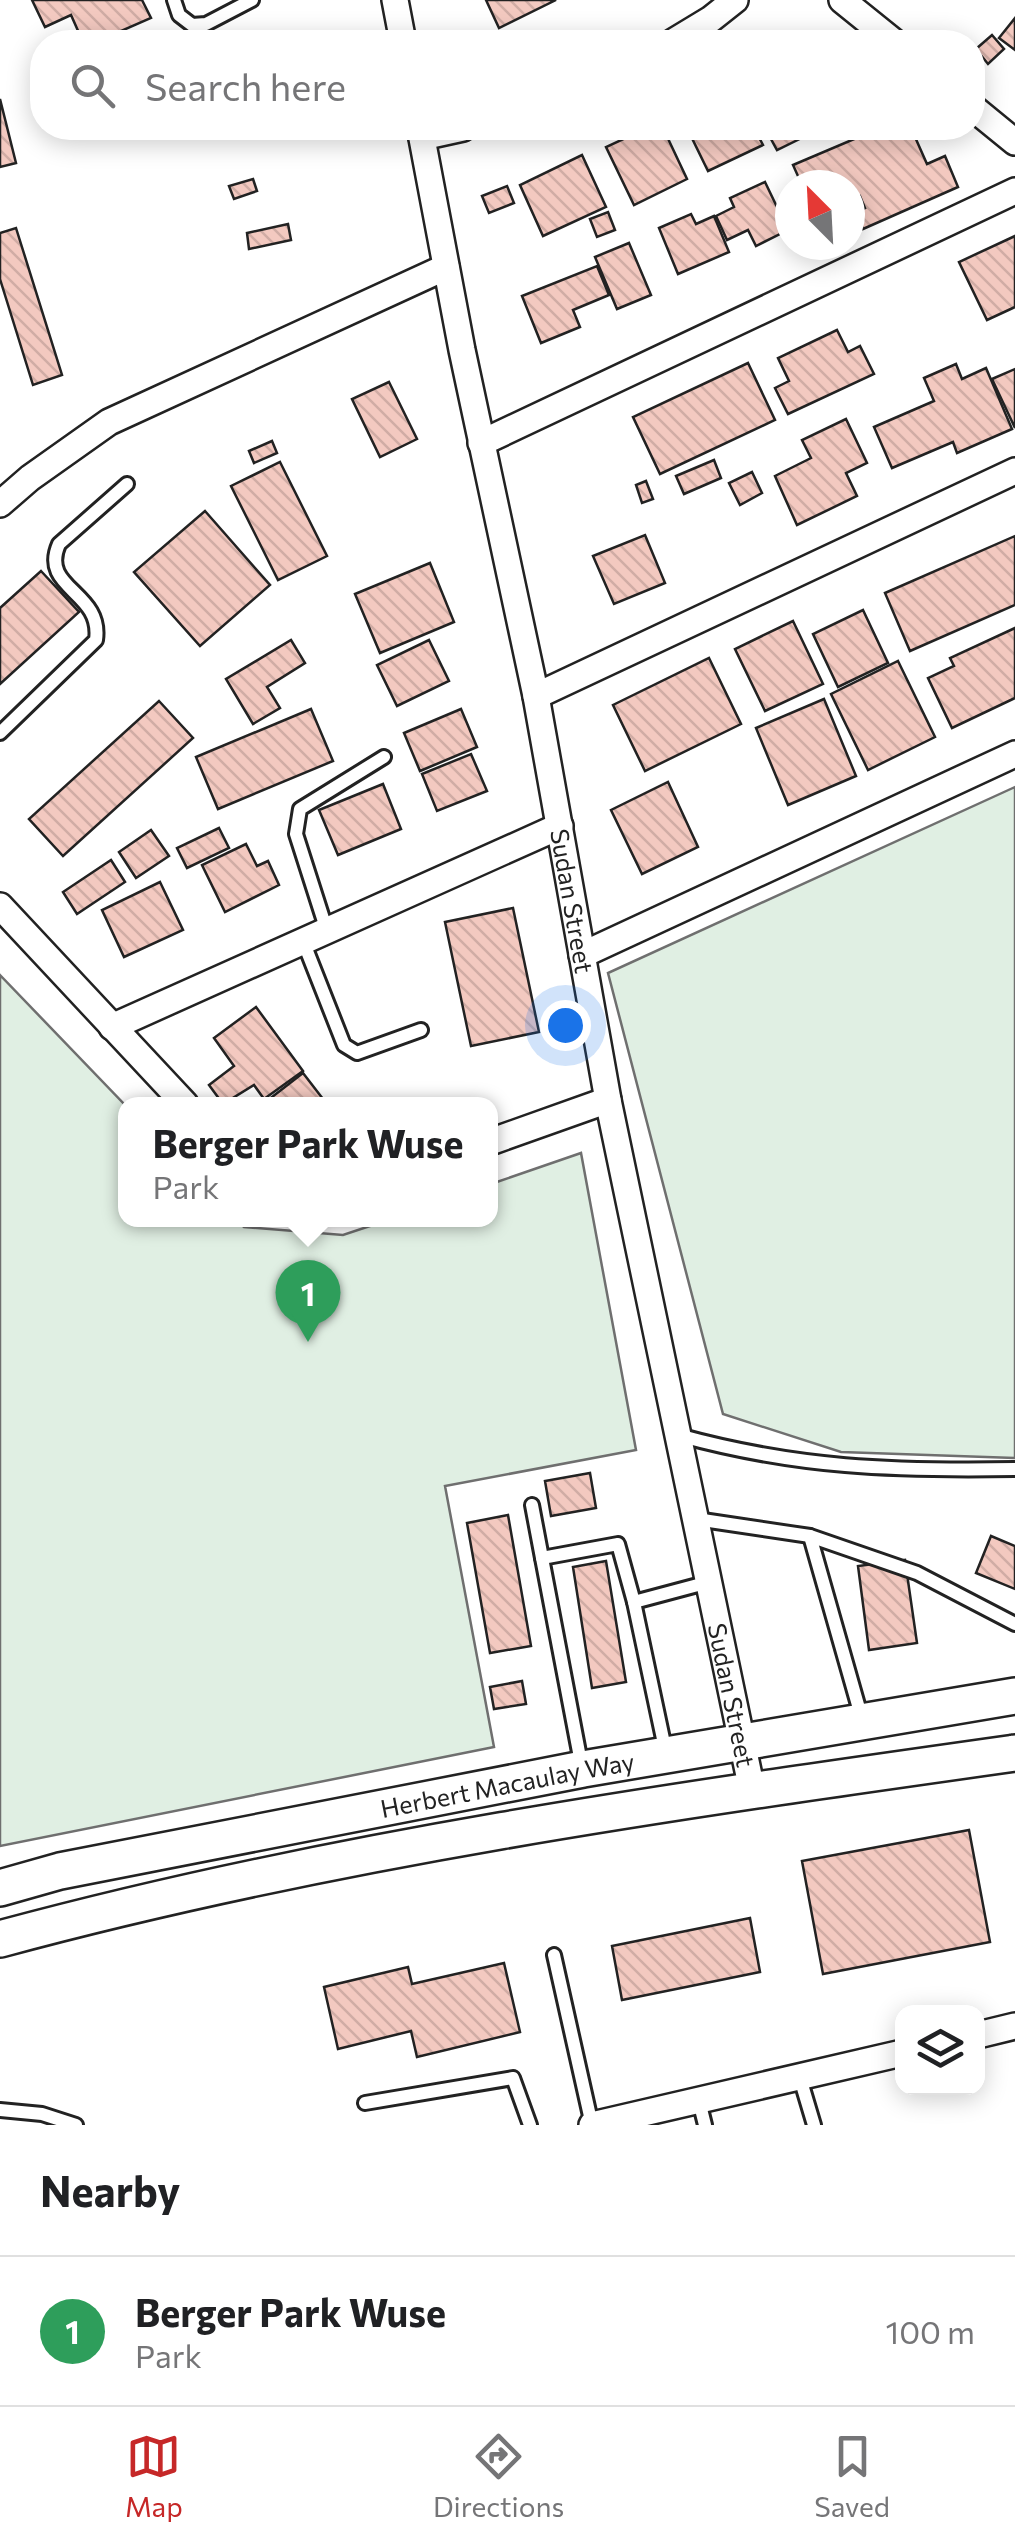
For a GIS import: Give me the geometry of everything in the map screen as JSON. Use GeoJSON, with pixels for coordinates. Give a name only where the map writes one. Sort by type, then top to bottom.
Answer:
{"type":"FeatureCollection","features":[{"type":"Feature","properties":{"kind":"main road","name":"Herbert Macaulay Way"},"geometry":{"type":"LineString","coordinates":[[0,1888],[79,1867],[583,1770],[1015,1696]]}},
{"type":"Feature","properties":{"kind":"main road","name":"Herbert Macaulay Way"},"geometry":{"type":"LineString","coordinates":[[0,1939],[306,1865],[752,1790],[1015,1753]]}},
{"type":"Feature","properties":{"kind":"street"},"geometry":{"type":"LineString","coordinates":[[394,0],[400,30]]}},
{"type":"Feature","properties":{"kind":"street"},"geometry":{"type":"LineString","coordinates":[[694,30],[735,0]]}},
{"type":"Feature","properties":{"kind":"street"},"geometry":{"type":"LineString","coordinates":[[842,0],[879,30]]}},
{"type":"Feature","properties":{"kind":"street"},"geometry":{"type":"LineString","coordinates":[[985,118],[1015,142]]}},
{"type":"Feature","properties":{"kind":"street","name":"Sudan Street"},"geometry":{"type":"LineString","coordinates":[[422,140],[536,696],[608,1100],[752,1790]]}},
{"type":"Feature","properties":{"kind":"street"},"geometry":{"type":"LineString","coordinates":[[482,443],[1015,191]]}},
{"type":"Feature","properties":{"kind":"street"},"geometry":{"type":"LineString","coordinates":[[0,504],[109,422],[446,268]]}},
{"type":"Feature","properties":{"kind":"street"},"geometry":{"type":"LineString","coordinates":[[536,696],[1015,471]]}},
{"type":"Feature","properties":{"kind":"street"},"geometry":{"type":"LineString","coordinates":[[582,955],[1015,754]]}},
{"type":"Feature","properties":{"kind":"street"},"geometry":{"type":"LineString","coordinates":[[112,1027],[560,826]]}},
{"type":"Feature","properties":{"kind":"street"},"geometry":{"type":"LineString","coordinates":[[0,906],[178,1097]]}},
{"type":"Feature","properties":{"kind":"street"},"geometry":{"type":"LineString","coordinates":[[498,1139],[608,1100]]}},
{"type":"Feature","properties":{"kind":"street"},"geometry":{"type":"LineString","coordinates":[[985,2033],[1015,2026]]}},
{"type":"Feature","properties":{"kind":"street"},"geometry":{"type":"LineString","coordinates":[[592,2125],[702,2113],[800,2078],[895,2055]]}},
{"type":"Feature","properties":{"kind":"lane"},"geometry":{"type":"LineString","coordinates":[[174,0],[178,15],[192,25],[206,24],[252,0]]}},
{"type":"Feature","properties":{"kind":"lane"},"geometry":{"type":"LineString","coordinates":[[0,733],[96,640],[98,624],[90,609],[56,572],[53,558],[59,544],[127,484]]}},
{"type":"Feature","properties":{"kind":"lane"},"geometry":{"type":"LineString","coordinates":[[327,930],[296,834],[300,809],[384,757]]}},
{"type":"Feature","properties":{"kind":"lane"},"geometry":{"type":"LineString","coordinates":[[303,942],[344,1045],[350,1051],[358,1053],[421,1030]]}},
{"type":"Feature","properties":{"kind":"lane"},"geometry":{"type":"LineString","coordinates":[[678,1435],[794,1462],[902,1471],[1015,1469]]}},
{"type":"Feature","properties":{"kind":"lane"},"geometry":{"type":"LineString","coordinates":[[532,1505],[583,1770]]}},
{"type":"Feature","properties":{"kind":"lane"},"geometry":{"type":"LineString","coordinates":[[696,1520],[810,1536],[917,1573],[1015,1624]]}},
{"type":"Feature","properties":{"kind":"lane"},"geometry":{"type":"LineString","coordinates":[[810,1536],[863,1722]]}},
{"type":"Feature","properties":{"kind":"lane"},"geometry":{"type":"LineString","coordinates":[[542,1558],[618,1544],[666,1755]]}},
{"type":"Feature","properties":{"kind":"lane"},"geometry":{"type":"LineString","coordinates":[[634,1602],[709,1582]]}},
{"type":"Feature","properties":{"kind":"lane"},"geometry":{"type":"LineString","coordinates":[[554,1956],[592,2125]]}},
{"type":"Feature","properties":{"kind":"lane"},"geometry":{"type":"LineString","coordinates":[[365,2103],[513,2078],[530,2125]]}},
{"type":"Feature","properties":{"kind":"lane"},"geometry":{"type":"LineString","coordinates":[[800,2078],[814,2125]]}},
{"type":"Feature","properties":{"kind":"lane"},"geometry":{"type":"LineString","coordinates":[[0,2110],[42,2114],[76,2125]]}},
{"type":"Feature","properties":{"kind":"green space"},"geometry":{"type":"Polygon","coordinates":[[[1015,787],[1015,1458],[841,1452],[723,1414],[608,973],[1015,787]]]}},
{"type":"Feature","properties":{"kind":"green space"},"geometry":{"type":"Polygon","coordinates":[[[0,975],[118,1098],[118,1227],[244,1227],[343,1235],[367,1227],[498,1227],[498,1182],[581,1153],[636,1450],[445,1486],[494,1747],[0,1846],[0,975]]]}},
{"type":"Feature","properties":{"kind":"building"},"geometry":{"type":"Polygon","coordinates":[[[32,0],[142,0],[151,18],[124,30],[78,30],[71,15],[45,27],[32,0]]]}},
{"type":"Feature","properties":{"kind":"building"},"geometry":{"type":"Polygon","coordinates":[[[486,0],[556,0],[499,28],[486,0]]]}},
{"type":"Feature","properties":{"kind":"building"},"geometry":{"type":"Polygon","coordinates":[[[1015,18],[1015,50],[999,38],[1015,18]]]}},
{"type":"Feature","properties":{"kind":"building"},"geometry":{"type":"Polygon","coordinates":[[[992,35],[1004,49],[988,64],[985,60],[985,41],[992,35]]]}},
{"type":"Feature","properties":{"kind":"building"},"geometry":{"type":"Polygon","coordinates":[[[0,99],[16,163],[0,167],[0,99]]]}},
{"type":"Feature","properties":{"kind":"building"},"geometry":{"type":"Polygon","coordinates":[[[621,140],[669,140],[687,179],[634,205],[606,147],[621,140]]]}},
{"type":"Feature","properties":{"kind":"building"},"geometry":{"type":"Polygon","coordinates":[[[693,140],[760,140],[763,145],[708,171],[693,140]]]}},
{"type":"Feature","properties":{"kind":"building"},"geometry":{"type":"Polygon","coordinates":[[[772,140],[797,140],[777,150],[772,140]]]}},
{"type":"Feature","properties":{"kind":"building"},"geometry":{"type":"Polygon","coordinates":[[[852,140],[916,140],[927,164],[945,156],[958,187],[865,228],[865,170],[795,170],[793,165],[852,140]]]}},
{"type":"Feature","properties":{"kind":"building"},"geometry":{"type":"Polygon","coordinates":[[[582,155],[606,207],[543,236],[520,185],[582,155]]]}},
{"type":"Feature","properties":{"kind":"building"},"geometry":{"type":"Polygon","coordinates":[[[253,179],[257,191],[234,199],[229,186],[253,179]]]}},
{"type":"Feature","properties":{"kind":"building"},"geometry":{"type":"Polygon","coordinates":[[[765,182],[775,203],[775,236],[756,246],[748,230],[727,240],[716,216],[734,207],[730,198],[765,182]]]}},
{"type":"Feature","properties":{"kind":"building"},"geometry":{"type":"Polygon","coordinates":[[[507,186],[514,203],[489,213],[482,196],[507,186]]]}},
{"type":"Feature","properties":{"kind":"building"},"geometry":{"type":"Polygon","coordinates":[[[608,212],[615,230],[597,237],[590,219],[608,212]]]}},
{"type":"Feature","properties":{"kind":"building"},"geometry":{"type":"Polygon","coordinates":[[[691,214],[696,224],[714,216],[729,252],[678,274],[659,228],[691,214]]]}},
{"type":"Feature","properties":{"kind":"building"},"geometry":{"type":"Polygon","coordinates":[[[288,224],[291,240],[249,249],[247,233],[288,224]]]}},
{"type":"Feature","properties":{"kind":"building"},"geometry":{"type":"Polygon","coordinates":[[[16,228],[62,375],[33,385],[0,279],[0,233],[16,228]]]}},
{"type":"Feature","properties":{"kind":"building"},"geometry":{"type":"Polygon","coordinates":[[[1015,236],[1015,307],[987,320],[959,262],[1015,236]]]}},
{"type":"Feature","properties":{"kind":"building"},"geometry":{"type":"Polygon","coordinates":[[[629,243],[651,295],[617,309],[595,257],[629,243]]]}},
{"type":"Feature","properties":{"kind":"building"},"geometry":{"type":"Polygon","coordinates":[[[597,266],[609,295],[573,310],[580,327],[541,343],[522,296],[597,266]]]}},
{"type":"Feature","properties":{"kind":"building"},"geometry":{"type":"Polygon","coordinates":[[[837,330],[848,352],[860,346],[874,374],[788,414],[775,388],[789,381],[778,358],[837,330]]]}},
{"type":"Feature","properties":{"kind":"building"},"geometry":{"type":"Polygon","coordinates":[[[748,363],[775,420],[660,474],[633,417],[748,363]]]}},
{"type":"Feature","properties":{"kind":"building"},"geometry":{"type":"Polygon","coordinates":[[[956,364],[962,379],[986,368],[1012,429],[957,453],[953,442],[892,468],[874,427],[934,401],[924,378],[956,364]]]}},
{"type":"Feature","properties":{"kind":"building"},"geometry":{"type":"Polygon","coordinates":[[[1015,369],[1015,428],[992,379],[1015,369]]]}},
{"type":"Feature","properties":{"kind":"building"},"geometry":{"type":"Polygon","coordinates":[[[389,382],[417,439],[380,457],[352,399],[389,382]]]}},
{"type":"Feature","properties":{"kind":"building"},"geometry":{"type":"Polygon","coordinates":[[[846,419],[867,463],[846,473],[857,496],[797,525],[775,476],[811,458],[802,440],[846,419]]]}},
{"type":"Feature","properties":{"kind":"building"},"geometry":{"type":"Polygon","coordinates":[[[272,441],[277,453],[254,463],[249,451],[272,441]]]}},
{"type":"Feature","properties":{"kind":"building"},"geometry":{"type":"Polygon","coordinates":[[[714,460],[721,478],[684,494],[676,476],[714,460]]]}},
{"type":"Feature","properties":{"kind":"building"},"geometry":{"type":"Polygon","coordinates":[[[280,462],[327,556],[278,580],[231,486],[280,462]]]}},
{"type":"Feature","properties":{"kind":"building"},"geometry":{"type":"Polygon","coordinates":[[[752,472],[762,493],[740,505],[729,483],[752,472]]]}},
{"type":"Feature","properties":{"kind":"building"},"geometry":{"type":"Polygon","coordinates":[[[646,481],[653,499],[642,503],[636,485],[646,481]]]}},
{"type":"Feature","properties":{"kind":"building"},"geometry":{"type":"Polygon","coordinates":[[[205,511],[270,585],[200,646],[134,572],[205,511]]]}},
{"type":"Feature","properties":{"kind":"building"},"geometry":{"type":"Polygon","coordinates":[[[645,535],[665,583],[614,604],[593,556],[645,535]]]}},
{"type":"Feature","properties":{"kind":"building"},"geometry":{"type":"Polygon","coordinates":[[[1015,536],[1015,605],[910,651],[885,593],[1015,536]]]}},
{"type":"Feature","properties":{"kind":"building"},"geometry":{"type":"Polygon","coordinates":[[[430,563],[454,622],[380,653],[355,594],[430,563]]]}},
{"type":"Feature","properties":{"kind":"building"},"geometry":{"type":"Polygon","coordinates":[[[41,571],[79,612],[0,684],[0,608],[41,571]]]}},
{"type":"Feature","properties":{"kind":"building"},"geometry":{"type":"Polygon","coordinates":[[[863,610],[888,663],[838,687],[813,634],[863,610]]]}},
{"type":"Feature","properties":{"kind":"building"},"geometry":{"type":"Polygon","coordinates":[[[793,621],[823,684],[765,711],[735,649],[793,621]]]}},
{"type":"Feature","properties":{"kind":"building"},"geometry":{"type":"Polygon","coordinates":[[[1015,628],[1015,698],[952,728],[928,678],[954,666],[950,658],[1015,628]]]}},
{"type":"Feature","properties":{"kind":"building"},"geometry":{"type":"Polygon","coordinates":[[[291,640],[305,663],[267,687],[280,708],[253,724],[226,679],[291,640]]]}},
{"type":"Feature","properties":{"kind":"building"},"geometry":{"type":"Polygon","coordinates":[[[429,640],[449,681],[397,706],[377,665],[429,640]]]}},
{"type":"Feature","properties":{"kind":"building"},"geometry":{"type":"Polygon","coordinates":[[[709,658],[741,724],[645,771],[613,705],[709,658]]]}},
{"type":"Feature","properties":{"kind":"building"},"geometry":{"type":"Polygon","coordinates":[[[898,661],[935,737],[868,770],[831,694],[898,661]]]}},
{"type":"Feature","properties":{"kind":"building"},"geometry":{"type":"Polygon","coordinates":[[[824,699],[856,776],[788,805],[756,728],[824,699]]]}},
{"type":"Feature","properties":{"kind":"building"},"geometry":{"type":"Polygon","coordinates":[[[159,701],[193,738],[63,856],[29,819],[159,701]]]}},
{"type":"Feature","properties":{"kind":"building"},"geometry":{"type":"Polygon","coordinates":[[[311,709],[333,761],[218,809],[196,757],[311,709]]]}},
{"type":"Feature","properties":{"kind":"building"},"geometry":{"type":"Polygon","coordinates":[[[461,709],[477,747],[420,771],[404,733],[461,709]]]}},
{"type":"Feature","properties":{"kind":"building"},"geometry":{"type":"Polygon","coordinates":[[[471,754],[487,791],[437,811],[422,774],[471,754]]]}},
{"type":"Feature","properties":{"kind":"building"},"geometry":{"type":"Polygon","coordinates":[[[668,782],[698,847],[642,874],[611,810],[668,782]]]}},
{"type":"Feature","properties":{"kind":"building"},"geometry":{"type":"Polygon","coordinates":[[[383,784],[401,829],[338,855],[319,810],[383,784]]]}},
{"type":"Feature","properties":{"kind":"building"},"geometry":{"type":"Polygon","coordinates":[[[219,828],[229,848],[187,868],[177,848],[219,828]]]}},
{"type":"Feature","properties":{"kind":"building"},"geometry":{"type":"Polygon","coordinates":[[[151,830],[169,856],[136,878],[119,852],[151,830]]]}},
{"type":"Feature","properties":{"kind":"building"},"geometry":{"type":"Polygon","coordinates":[[[246,844],[257,866],[268,861],[279,885],[225,912],[202,865],[246,844]]]}},
{"type":"Feature","properties":{"kind":"building"},"geometry":{"type":"Polygon","coordinates":[[[111,860],[125,882],[77,914],[63,892],[111,860]]]}},
{"type":"Feature","properties":{"kind":"building"},"geometry":{"type":"Polygon","coordinates":[[[160,882],[183,930],[124,957],[102,910],[160,882]]]}},
{"type":"Feature","properties":{"kind":"building"},"geometry":{"type":"Polygon","coordinates":[[[513,908],[539,1032],[471,1046],[445,922],[513,908]]]}},
{"type":"Feature","properties":{"kind":"building"},"geometry":{"type":"Polygon","coordinates":[[[256,1007],[303,1071],[267,1097],[254,1085],[234,1097],[218,1097],[209,1085],[234,1066],[214,1038],[256,1007]]]}},
{"type":"Feature","properties":{"kind":"building"},"geometry":{"type":"Polygon","coordinates":[[[303,1073],[321,1097],[272,1097],[303,1073]]]}},
{"type":"Feature","properties":{"kind":"building"},"geometry":{"type":"Polygon","coordinates":[[[590,1473],[596,1508],[551,1516],[545,1481],[590,1473]]]}},
{"type":"Feature","properties":{"kind":"building"},"geometry":{"type":"Polygon","coordinates":[[[508,1515],[531,1646],[490,1653],[467,1523],[508,1515]]]}},
{"type":"Feature","properties":{"kind":"building"},"geometry":{"type":"Polygon","coordinates":[[[991,1536],[1015,1546],[1015,1589],[976,1573],[991,1536]]]}},
{"type":"Feature","properties":{"kind":"building"},"geometry":{"type":"Polygon","coordinates":[[[905,1560],[917,1643],[869,1650],[858,1566],[905,1560]]]}},
{"type":"Feature","properties":{"kind":"building"},"geometry":{"type":"Polygon","coordinates":[[[606,1561],[626,1682],[592,1688],[573,1567],[606,1561]]]}},
{"type":"Feature","properties":{"kind":"building"},"geometry":{"type":"Polygon","coordinates":[[[522,1681],[526,1704],[494,1709],[490,1687],[522,1681]]]}},
{"type":"Feature","properties":{"kind":"building"},"geometry":{"type":"Polygon","coordinates":[[[969,1830],[990,1942],[823,1974],[802,1861],[969,1830]]]}},
{"type":"Feature","properties":{"kind":"building"},"geometry":{"type":"Polygon","coordinates":[[[750,1918],[760,1972],[622,2000],[612,1946],[750,1918]]]}},
{"type":"Feature","properties":{"kind":"building"},"geometry":{"type":"Polygon","coordinates":[[[504,1963],[520,2032],[417,2057],[411,2031],[338,2049],[324,1987],[408,1967],[412,1984],[504,1963]]]}},
{"type":"Feature","properties":{"kind":"place","name":"Berger Park Wuse"},"geometry":{"type":"Point","coordinates":[308,1342]}}]}
